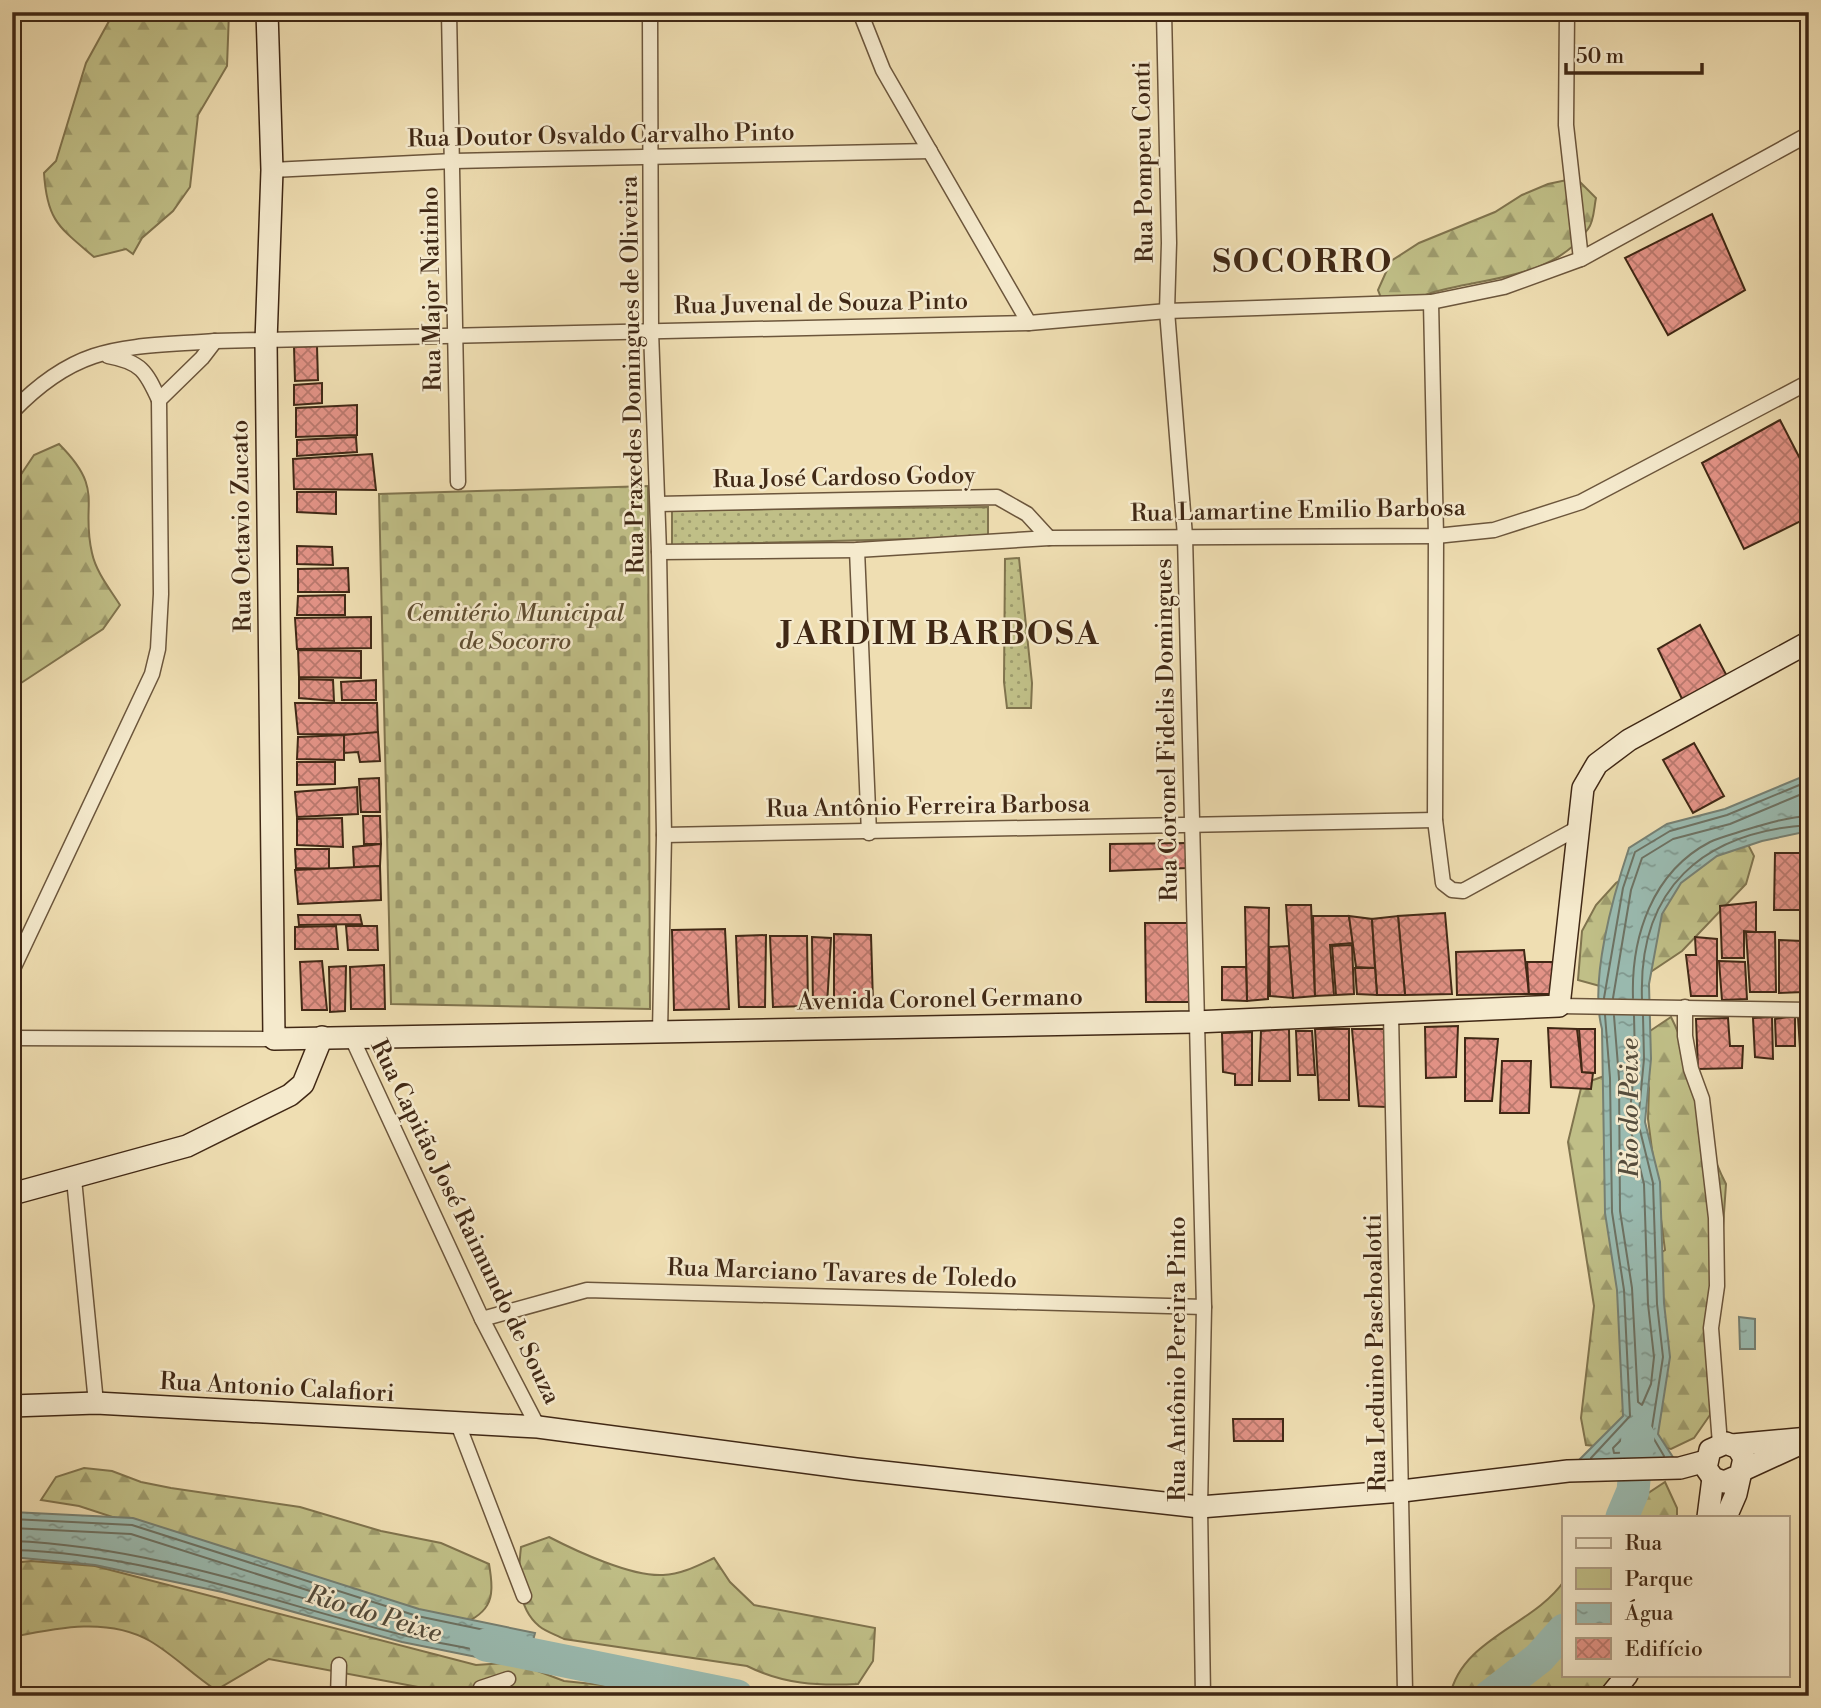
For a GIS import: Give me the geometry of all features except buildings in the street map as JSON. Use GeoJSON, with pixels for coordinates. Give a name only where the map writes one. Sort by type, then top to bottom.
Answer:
{"type":"FeatureCollection","features":[{"type":"Feature","properties":{"kind":"street","name":"Rua Octavio Zucato"},"geometry":{"type":"LineString","coordinates":[[267,12],[272,170],[265,342],[274,1039]]}},
{"type":"Feature","properties":{"kind":"street","name":"Rua Major Natinho"},"geometry":{"type":"LineString","coordinates":[[449,12],[454,160],[454,334],[458,482]]}},
{"type":"Feature","properties":{"kind":"street","name":"Rua Praxedes Domingues de Oliveira"},"geometry":{"type":"LineString","coordinates":[[650,12],[651,331],[658,504],[664,835],[660,1032]]}},
{"type":"Feature","properties":{"kind":"street"},"geometry":{"type":"LineString","coordinates":[[860,12],[883,70],[1029,323]]}},
{"type":"Feature","properties":{"kind":"street","name":"Rua Pompeu Conti"},"geometry":{"type":"LineString","coordinates":[[1164,12],[1169,243],[1167,311]]}},
{"type":"Feature","properties":{"kind":"street"},"geometry":{"type":"LineString","coordinates":[[1567,12],[1566,125],[1581,259]]}},
{"type":"Feature","properties":{"kind":"street","name":"Rua Juvenal de Souza Pinto"},"geometry":{"type":"LineString","coordinates":[[12,412],[39,384],[62,368],[93,354],[215,341],[265,342],[454,334],[1029,323],[1167,311],[1431,302],[1504,287],[1581,259],[1809,134]]}},
{"type":"Feature","properties":{"kind":"street","name":"Rua Doutor Osvaldo Carvalho Pinto"},"geometry":{"type":"LineString","coordinates":[[272,170],[454,160],[930,151]]}},
{"type":"Feature","properties":{"kind":"street"},"geometry":{"type":"LineString","coordinates":[[1431,302],[1436,536],[1436,820],[1443,883],[1452,890],[1463,891],[1578,828]]}},
{"type":"Feature","properties":{"kind":"street","name":"Rua Coronel Fidelis Domingues"},"geometry":{"type":"LineString","coordinates":[[1167,311],[1185,536],[1195,1022]]}},
{"type":"Feature","properties":{"kind":"street"},"geometry":{"type":"LineString","coordinates":[[159,400],[202,358],[215,341]]}},
{"type":"Feature","properties":{"kind":"street"},"geometry":{"type":"LineString","coordinates":[[12,971],[152,674],[158,649],[161,594],[159,400],[148,375],[136,363],[93,354]]}},
{"type":"Feature","properties":{"kind":"street","name":"Rua Lamartine Emilio Barbosa"},"geometry":{"type":"LineString","coordinates":[[857,550],[1049,538],[1436,536],[1494,530],[1581,502],[1809,382]]}},
{"type":"Feature","properties":{"kind":"street","name":"Rua José Cardoso Godoy"},"geometry":{"type":"LineString","coordinates":[[658,504],[997,497],[1027,514],[1049,538]]}},
{"type":"Feature","properties":{"kind":"street"},"geometry":{"type":"LineString","coordinates":[[659,552],[857,550],[869,833]]}},
{"type":"Feature","properties":{"kind":"street"},"geometry":{"type":"LineString","coordinates":[[1809,642],[1629,740],[1597,764],[1583,788],[1566,1007],[1809,1010]]}},
{"type":"Feature","properties":{"kind":"street","name":"Rua Antônio Ferreira Barbosa"},"geometry":{"type":"LineString","coordinates":[[664,835],[1436,820]]}},
{"type":"Feature","properties":{"kind":"street","name":"Avenida Coronel Germano"},"geometry":{"type":"LineString","coordinates":[[274,1039],[1195,1022],[1566,1007]]}},
{"type":"Feature","properties":{"kind":"street"},"geometry":{"type":"LineString","coordinates":[[1681,1007],[1691,1069],[1702,1099],[1716,1218],[1717,1286],[1710,1328],[1726,1444],[1744,1458],[1742,1473],[1726,1516]]}},
{"type":"Feature","properties":{"kind":"street","name":"Rua Leduino Paschoalotti"},"geometry":{"type":"LineString","coordinates":[[1391,1014],[1405,1691]]}},
{"type":"Feature","properties":{"kind":"street","name":"Rua Antônio Pereira Pinto"},"geometry":{"type":"LineString","coordinates":[[1195,1022],[1204,1307],[1200,1507],[1203,1696]]}},
{"type":"Feature","properties":{"kind":"street","name":"Rua Capitão José Raimundo de Souza"},"geometry":{"type":"LineString","coordinates":[[351,1036],[482,1319],[538,1427]]}},
{"type":"Feature","properties":{"kind":"street"},"geometry":{"type":"LineString","coordinates":[[12,1194],[187,1146],[290,1095],[303,1084],[309,1074],[322,1037]]}},
{"type":"Feature","properties":{"kind":"street"},"geometry":{"type":"LineString","coordinates":[[12,1038],[274,1039]]}},
{"type":"Feature","properties":{"kind":"street"},"geometry":{"type":"LineString","coordinates":[[74,1179],[96,1403]]}},
{"type":"Feature","properties":{"kind":"street","name":"Rua Marciano Tavares de Toledo"},"geometry":{"type":"LineString","coordinates":[[482,1319],[587,1290],[1204,1307]]}},
{"type":"Feature","properties":{"kind":"street","name":"Rua Antonio Calafiori"},"geometry":{"type":"LineString","coordinates":[[12,1406],[96,1403],[538,1427],[856,1469],[1200,1507],[1402,1490],[1568,1471],[1680,1468],[1709,1470]]}},
{"type":"Feature","properties":{"kind":"street"},"geometry":{"type":"LineString","coordinates":[[458,1424],[524,1596]]}},
{"type":"Feature","properties":{"kind":"street"},"geometry":{"type":"LineString","coordinates":[[1708,1516],[1710,1450],[1726,1444],[1809,1439]]}},
{"type":"Feature","properties":{"kind":"street"},"geometry":{"type":"LineString","coordinates":[[1709,1470],[1724,1482],[1809,1439]]}},
{"type":"Feature","properties":{"kind":"street"},"geometry":{"type":"LineString","coordinates":[[338,1696],[339,1665]]}},
{"type":"Feature","properties":{"kind":"street"},"geometry":{"type":"LineString","coordinates":[[1610,1696],[1626,1676]]}},
{"type":"Feature","properties":{"kind":"street"},"geometry":{"type":"LineString","coordinates":[[481,1696],[481,1688],[508,1679]]}},
{"type":"Feature","properties":{"kind":"green space"},"geometry":{"type":"Polygon","coordinates":[[[114,12],[229,12],[227,66],[198,115],[190,187],[173,211],[142,238],[133,254],[126,249],[94,257],[57,222],[48,202],[44,173],[56,161],[86,63],[114,12]]]}},
{"type":"Feature","properties":{"kind":"green space"},"geometry":{"type":"Polygon","coordinates":[[[1576,178],[1596,198],[1593,218],[1588,229],[1573,246],[1556,258],[1516,274],[1431,293],[1385,308],[1378,290],[1391,261],[1419,243],[1495,212],[1522,195],[1548,184],[1576,178]]]}},
{"type":"Feature","properties":{"kind":"green space"},"geometry":{"type":"Polygon","coordinates":[[[59,444],[73,460],[87,486],[92,553],[104,580],[120,605],[103,629],[12,689],[12,488],[34,455],[59,444]]]}},
{"type":"Feature","properties":{"kind":"green space","name":"Cemitério Municipal de Socorro"},"geometry":{"type":"Polygon","coordinates":[[[648,486],[650,1009],[391,1004],[379,494],[648,486]]]}},
{"type":"Feature","properties":{"kind":"green space"},"geometry":{"type":"Polygon","coordinates":[[[988,507],[988,537],[672,545],[672,510],[988,507]]]}},
{"type":"Feature","properties":{"kind":"green space"},"geometry":{"type":"Polygon","coordinates":[[[1019,558],[1032,683],[1031,708],[1007,708],[1004,682],[1005,559],[1019,558]]]}},
{"type":"Feature","properties":{"kind":"green space"},"geometry":{"type":"Polygon","coordinates":[[[1741,831],[1754,856],[1746,884],[1682,951],[1634,983],[1607,988],[1578,980],[1582,931],[1596,905],[1616,883],[1688,835],[1741,831]]]}},
{"type":"Feature","properties":{"kind":"green space"},"geometry":{"type":"Polygon","coordinates":[[[1671,1017],[1687,1058],[1709,1143],[1726,1184],[1710,1415],[1694,1438],[1671,1449],[1655,1445],[1662,1252],[1665,1250],[1648,1119],[1649,1088],[1644,1061],[1647,1033],[1671,1017]]]}},
{"type":"Feature","properties":{"kind":"green space"},"geometry":{"type":"Polygon","coordinates":[[[1610,1074],[1629,1438],[1614,1448],[1586,1445],[1581,1418],[1594,1306],[1568,1142],[1582,1084],[1610,1074]]]}},
{"type":"Feature","properties":{"kind":"green space"},"geometry":{"type":"Polygon","coordinates":[[[84,1468],[112,1471],[141,1482],[171,1488],[300,1507],[381,1531],[441,1543],[489,1564],[490,1598],[482,1612],[454,1629],[79,1506],[41,1500],[56,1477],[84,1468]]]}},
{"type":"Feature","properties":{"kind":"green space"},"geometry":{"type":"Polygon","coordinates":[[[1665,1482],[1677,1508],[1677,1516],[1614,1516],[1665,1482]]]}},
{"type":"Feature","properties":{"kind":"green space"},"geometry":{"type":"Polygon","coordinates":[[[549,1537],[604,1562],[650,1575],[677,1573],[714,1558],[730,1582],[754,1605],[875,1628],[873,1661],[858,1684],[828,1685],[774,1677],[747,1666],[564,1639],[542,1628],[532,1618],[522,1600],[520,1589],[521,1547],[549,1537]]]}},
{"type":"Feature","properties":{"kind":"green space"},"geometry":{"type":"Polygon","coordinates":[[[31,1561],[95,1566],[476,1665],[505,1663],[564,1681],[708,1696],[466,1696],[269,1659],[216,1690],[150,1641],[117,1629],[64,1628],[12,1637],[12,1563],[31,1561]]]}},
{"type":"Feature","properties":{"kind":"green space"},"geometry":{"type":"Polygon","coordinates":[[[1562,1583],[1562,1676],[1616,1676],[1596,1696],[1450,1696],[1457,1676],[1468,1660],[1551,1596],[1562,1583]]]}},
{"type":"Feature","properties":{"kind":"water"},"geometry":{"type":"Polygon","coordinates":[[[1809,774],[1809,831],[1762,841],[1717,856],[1681,883],[1662,914],[1649,984],[1651,1059],[1645,1122],[1660,1182],[1664,1303],[1670,1357],[1658,1434],[1680,1468],[1568,1471],[1623,1416],[1617,1290],[1605,1213],[1602,1029],[1598,987],[1610,914],[1629,848],[1667,824],[1725,809],[1809,774]]]}},
{"type":"Feature","properties":{"kind":"water"},"geometry":{"type":"Polygon","coordinates":[[[1739,1317],[1755,1319],[1755,1349],[1740,1349],[1739,1317]]]}},
{"type":"Feature","properties":{"kind":"water"},"geometry":{"type":"Polygon","coordinates":[[[12,1512],[133,1518],[419,1609],[535,1633],[526,1667],[402,1642],[222,1592],[95,1565],[12,1557],[12,1512]]]}},
{"type":"Feature","properties":{"kind":"waterway","name":"Rio do Peixe"},"geometry":{"type":"LineString","coordinates":[[1622,1516],[1633,1491],[1638,1436]]}},
{"type":"Feature","properties":{"kind":"waterway","name":"Rio do Peixe"},"geometry":{"type":"LineString","coordinates":[[1490,1696],[1539,1658],[1562,1632]]}},
{"type":"Feature","properties":{"kind":"waterway","name":"Rio do Peixe"},"geometry":{"type":"LineString","coordinates":[[486,1645],[737,1696]]}},
{"type":"Feature","properties":{"kind":"district","name":"SOCORRO"},"geometry":{"type":"Point","coordinates":[1303,262]}},
{"type":"Feature","properties":{"kind":"district","name":"JARDIM BARBOSA"},"geometry":{"type":"Point","coordinates":[940,634]}}]}
